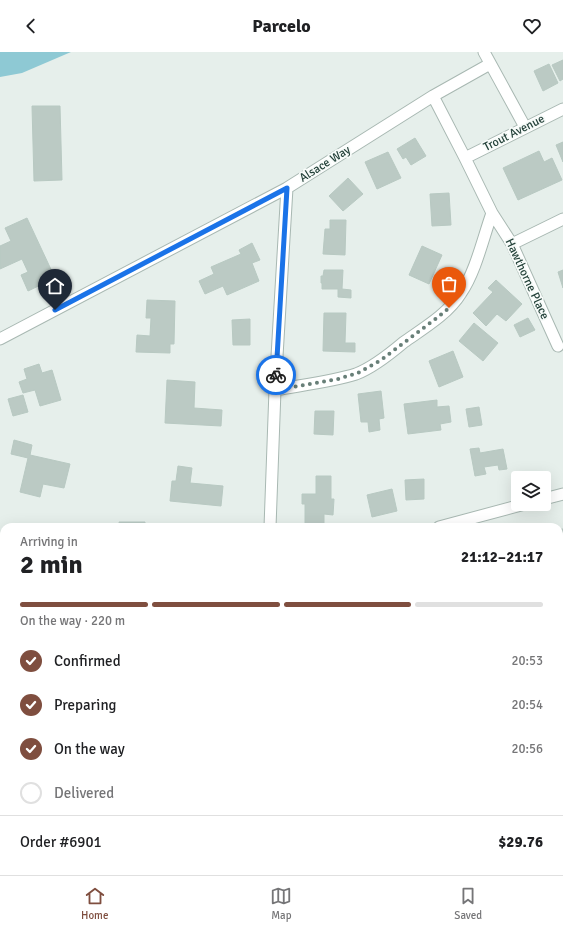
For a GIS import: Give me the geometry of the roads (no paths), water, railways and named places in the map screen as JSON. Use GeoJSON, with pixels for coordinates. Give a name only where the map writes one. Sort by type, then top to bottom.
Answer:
{"type":"FeatureCollection","features":[{"type":"Feature","properties":{"kind":"street"},"geometry":{"type":"LineString","coordinates":[[484,52],[525,127]]}},
{"type":"Feature","properties":{"kind":"street","name":"Alsace Way"},"geometry":{"type":"LineString","coordinates":[[270,523],[275,390],[287,188],[433,96],[490,64]]}},
{"type":"Feature","properties":{"kind":"street","name":"Hawthorne Place"},"geometry":{"type":"LineString","coordinates":[[433,96],[492,213],[512,244],[558,346]]}},
{"type":"Feature","properties":{"kind":"street","name":"Trout Avenue"},"geometry":{"type":"LineString","coordinates":[[465,158],[563,109]]}},
{"type":"Feature","properties":{"kind":"street"},"geometry":{"type":"LineString","coordinates":[[0,339],[287,188]]}},
{"type":"Feature","properties":{"kind":"street"},"geometry":{"type":"LineString","coordinates":[[275,390],[338,379],[358,373],[381,360],[438,317],[449,308],[461,294],[470,277],[492,213]]}},
{"type":"Feature","properties":{"kind":"street"},"geometry":{"type":"LineString","coordinates":[[512,244],[563,219]]}},
{"type":"Feature","properties":{"kind":"street"},"geometry":{"type":"LineString","coordinates":[[551,497],[563,494]]}},
{"type":"Feature","properties":{"kind":"street"},"geometry":{"type":"LineString","coordinates":[[454,523],[511,508]]}},
{"type":"Feature","properties":{"kind":"water"},"geometry":{"type":"Polygon","coordinates":[[[0,52],[71,52],[22,73],[0,77],[0,52]]]}}]}
